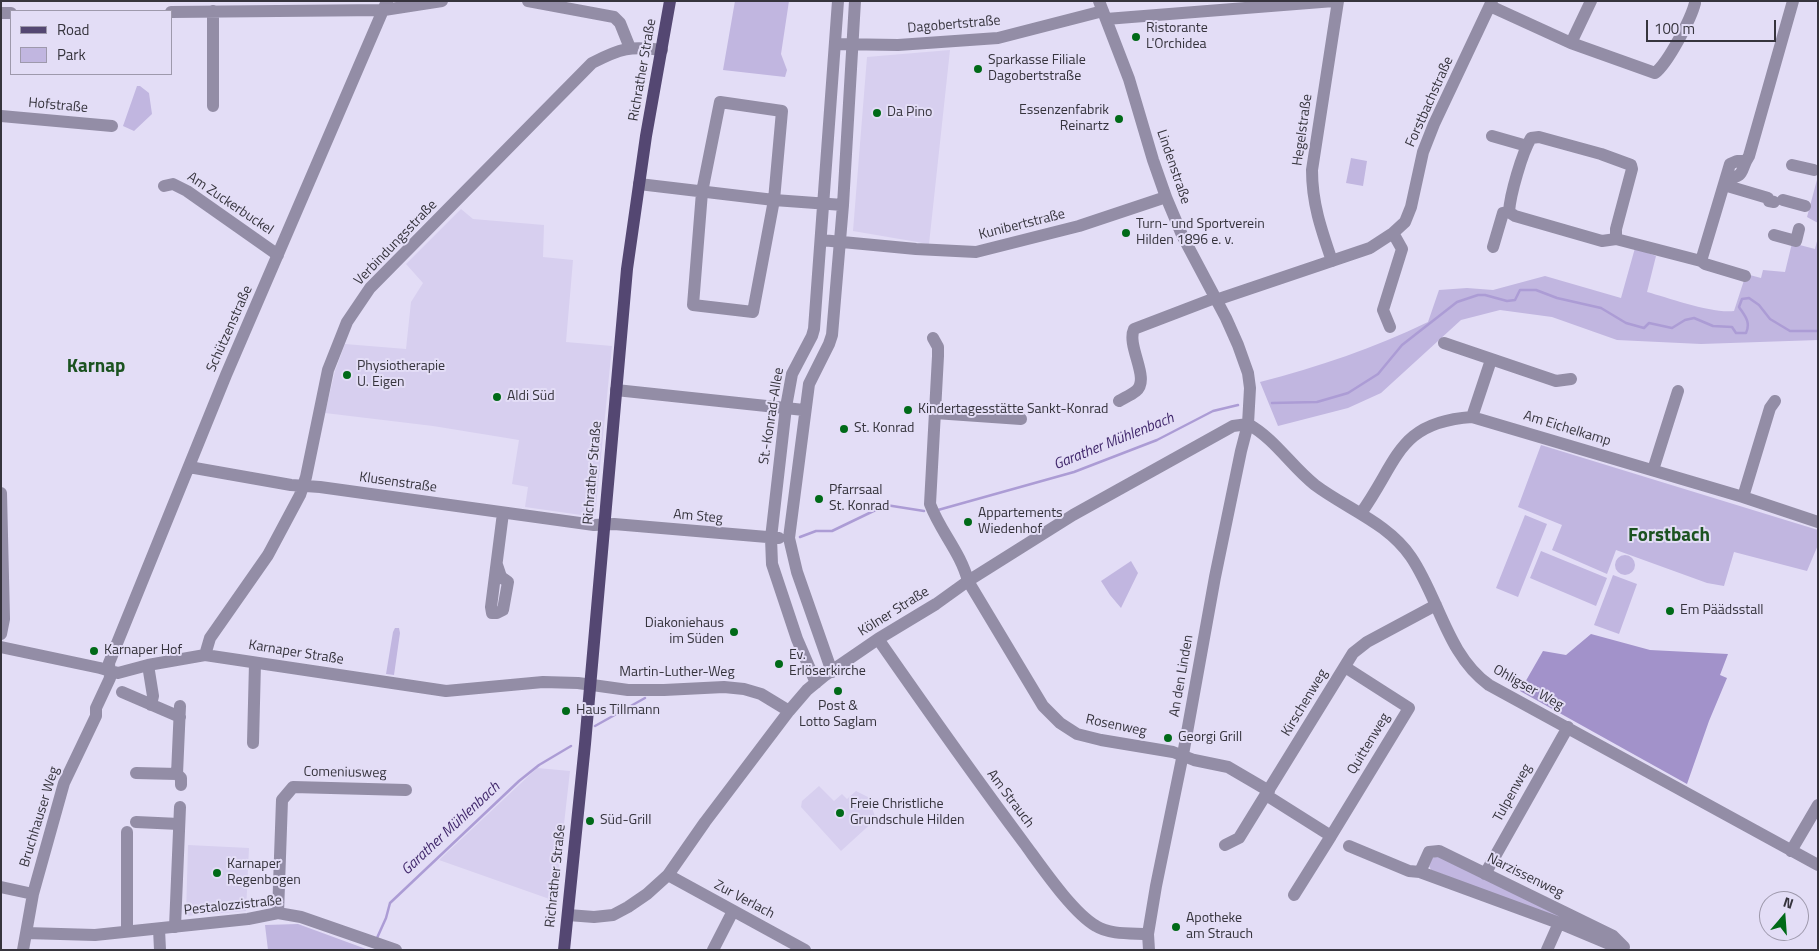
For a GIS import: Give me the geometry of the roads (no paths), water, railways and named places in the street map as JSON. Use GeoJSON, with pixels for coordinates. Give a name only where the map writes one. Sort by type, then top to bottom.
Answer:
{"type":"FeatureCollection","features":[{"type":"Feature","properties":{"kind":"main road","name":"Richrather Straße"},"geometry":{"type":"LineString","coordinates":[[564,950],[627,269],[639,184],[670,1]]}},
{"type":"Feature","properties":{"kind":"street"},"geometry":{"type":"LineString","coordinates":[[172,12],[195,7],[213,11],[386,6],[442,1]]}},
{"type":"Feature","properties":{"kind":"street"},"geometry":{"type":"LineString","coordinates":[[528,1],[614,17],[620,23],[630,48]]}},
{"type":"Feature","properties":{"kind":"street","name":"St.-Konrad-Allee"},"geometry":{"type":"LineString","coordinates":[[816,683],[797,639],[772,564],[771,538],[786,407],[793,369],[809,342],[814,329],[838,1]]}},
{"type":"Feature","properties":{"kind":"street"},"geometry":{"type":"LineString","coordinates":[[832,672],[797,572],[789,538],[808,384],[831,339],[843,205],[854,44],[855,1]]}},
{"type":"Feature","properties":{"kind":"street","name":"Dagobertstraße"},"geometry":{"type":"LineString","coordinates":[[835,44],[898,44],[998,38],[1103,10],[1336,1]]}},
{"type":"Feature","properties":{"kind":"street","name":"Hegelstraße"},"geometry":{"type":"LineString","coordinates":[[1332,261],[1317,217],[1313,195],[1312,170],[1336,1]]}},
{"type":"Feature","properties":{"kind":"street"},"geometry":{"type":"LineString","coordinates":[[1571,43],[1591,1]]}},
{"type":"Feature","properties":{"kind":"street"},"geometry":{"type":"LineString","coordinates":[[1701,261],[1730,164],[1737,161],[1746,161],[1749,156],[1793,1]]}},
{"type":"Feature","properties":{"kind":"street"},"geometry":{"type":"LineString","coordinates":[[1491,4],[1571,43],[1655,73],[1661,68],[1696,3]]}},
{"type":"Feature","properties":{"kind":"street","name":"Forstbachstraße"},"geometry":{"type":"LineString","coordinates":[[1119,402],[1137,391],[1141,381],[1132,338],[1134,329],[1216,299],[1370,248],[1393,233],[1405,222],[1411,207],[1423,152],[1434,124],[1491,4]]}},
{"type":"Feature","properties":{"kind":"street","name":"Schützenstraße"},"geometry":{"type":"LineString","coordinates":[[110,671],[108,663],[226,375],[386,6]]}},
{"type":"Feature","properties":{"kind":"street","name":"Lindenstraße"},"geometry":{"type":"LineString","coordinates":[[1103,10],[1129,79],[1166,197],[1182,235],[1238,345],[1248,372],[1251,398],[1248,424]]}},
{"type":"Feature","properties":{"kind":"street"},"geometry":{"type":"LineString","coordinates":[[213,11],[213,106]]}},
{"type":"Feature","properties":{"kind":"street","name":"Verbindungsstraße"},"geometry":{"type":"LineString","coordinates":[[205,655],[210,638],[268,555],[303,487],[328,370],[347,322],[370,288],[592,64],[614,52],[630,48],[640,47],[662,50]]}},
{"type":"Feature","properties":{"kind":"street"},"geometry":{"type":"LineString","coordinates":[[720,102],[782,112],[774,200],[753,312],[693,305],[702,192],[720,102]]}},
{"type":"Feature","properties":{"kind":"street","name":"Hofstraße"},"geometry":{"type":"LineString","coordinates":[[1,116],[112,126]]}},
{"type":"Feature","properties":{"kind":"street"},"geometry":{"type":"LineString","coordinates":[[1492,136],[1527,146]]}},
{"type":"Feature","properties":{"kind":"street"},"geometry":{"type":"LineString","coordinates":[[1509,212],[1509,206],[1527,146],[1532,138],[1539,137],[1601,154],[1632,165],[1616,229],[1616,238]]}},
{"type":"Feature","properties":{"kind":"street"},"geometry":{"type":"LineString","coordinates":[[1792,165],[1814,170]]}},
{"type":"Feature","properties":{"kind":"street"},"geometry":{"type":"LineString","coordinates":[[1725,181],[1768,198],[1769,201],[1805,206]]}},
{"type":"Feature","properties":{"kind":"street","name":"Am Zuckerbuckel"},"geometry":{"type":"LineString","coordinates":[[164,186],[173,184],[186,191],[278,255]]}},
{"type":"Feature","properties":{"kind":"street"},"geometry":{"type":"LineString","coordinates":[[639,184],[774,200],[843,205]]}},
{"type":"Feature","properties":{"kind":"street","name":"Kunibertstraße"},"geometry":{"type":"LineString","coordinates":[[821,240],[925,250],[976,252],[1079,226],[1166,197]]}},
{"type":"Feature","properties":{"kind":"street"},"geometry":{"type":"LineString","coordinates":[[1493,247],[1502,213],[1509,212],[1515,216],[1602,241],[1616,238],[1701,261],[1705,264],[1745,276]]}},
{"type":"Feature","properties":{"kind":"street"},"geometry":{"type":"LineString","coordinates":[[1774,235],[1796,241],[1798,229]]}},
{"type":"Feature","properties":{"kind":"street"},"geometry":{"type":"LineString","coordinates":[[1390,327],[1383,310],[1402,249],[1393,233]]}},
{"type":"Feature","properties":{"kind":"street","name":"Rosenweg"},"geometry":{"type":"LineString","coordinates":[[933,338],[938,347],[938,356],[930,504],[936,519],[964,565],[968,581],[1043,706],[1060,723],[1077,734],[1173,752],[1194,760],[1232,768],[1267,793]]}},
{"type":"Feature","properties":{"kind":"street"},"geometry":{"type":"LineString","coordinates":[[1444,343],[1556,381],[1571,380]]}},
{"type":"Feature","properties":{"kind":"street"},"geometry":{"type":"LineString","coordinates":[[1472,417],[1491,360]]}},
{"type":"Feature","properties":{"kind":"street"},"geometry":{"type":"LineString","coordinates":[[616,390],[804,410]]}},
{"type":"Feature","properties":{"kind":"street"},"geometry":{"type":"LineString","coordinates":[[1653,470],[1678,391]]}},
{"type":"Feature","properties":{"kind":"street"},"geometry":{"type":"LineString","coordinates":[[1743,497],[1770,408],[1775,401]]}},
{"type":"Feature","properties":{"kind":"street"},"geometry":{"type":"LineString","coordinates":[[935,413],[1021,420]]}},
{"type":"Feature","properties":{"kind":"street","name":"Am Eichelkamp"},"geometry":{"type":"LineString","coordinates":[[1361,513],[1403,446],[1420,430],[1454,418],[1472,417],[1743,497],[1818,522]]}},
{"type":"Feature","properties":{"kind":"street","name":"Ohligser Weg"},"geometry":{"type":"LineString","coordinates":[[1248,424],[1265,435],[1289,462],[1315,485],[1361,513],[1399,541],[1412,558],[1456,647],[1476,676],[1489,685],[1818,866]]}},
{"type":"Feature","properties":{"kind":"street","name":"Kölner Straße"},"geometry":{"type":"LineString","coordinates":[[568,914],[594,917],[613,915],[647,894],[668,875],[705,822],[789,711],[807,690],[816,683],[878,639],[936,604],[968,581],[1073,515],[1233,426],[1248,424]]}},
{"type":"Feature","properties":{"kind":"street","name":"An den Linden"},"geometry":{"type":"LineString","coordinates":[[1149,950],[1148,934],[1163,850],[1215,576],[1248,424]]}},
{"type":"Feature","properties":{"kind":"street","name":"Klusenstraße"},"geometry":{"type":"LineString","coordinates":[[189,467],[303,487],[320,487],[503,513],[604,525]]}},
{"type":"Feature","properties":{"kind":"street"},"geometry":{"type":"LineString","coordinates":[[1,493],[4,619],[1,634]]}},
{"type":"Feature","properties":{"kind":"street"},"geometry":{"type":"LineString","coordinates":[[497,565],[503,513]]}},
{"type":"Feature","properties":{"kind":"street","name":"Am Steg"},"geometry":{"type":"LineString","coordinates":[[604,525],[614,524],[789,538]]}},
{"type":"Feature","properties":{"kind":"street","name":"Kirschenweg"},"geometry":{"type":"LineString","coordinates":[[1225,845],[1239,838],[1353,653],[1367,642],[1436,606]]}},
{"type":"Feature","properties":{"kind":"street","name":"Am Strauch"},"geometry":{"type":"LineString","coordinates":[[878,639],[960,757],[1046,873],[1083,916],[1097,927],[1110,932],[1148,934]]}},
{"type":"Feature","properties":{"kind":"street","name":"Karnaper Straße"},"geometry":{"type":"LineString","coordinates":[[1,647],[118,673],[148,665],[205,655],[446,691],[543,682],[590,685]]}},
{"type":"Feature","properties":{"kind":"street"},"geometry":{"type":"LineString","coordinates":[[253,743],[255,663]]}},
{"type":"Feature","properties":{"kind":"street"},"geometry":{"type":"LineString","coordinates":[[148,665],[153,696],[151,705]]}},
{"type":"Feature","properties":{"kind":"street","name":"Quittenweg"},"geometry":{"type":"LineString","coordinates":[[1294,895],[1409,708],[1345,667]]}},
{"type":"Feature","properties":{"kind":"street","name":"Bruchhauser Weg"},"geometry":{"type":"LineString","coordinates":[[23,950],[33,894],[64,783],[96,716],[96,708],[110,678],[110,671]]}},
{"type":"Feature","properties":{"kind":"street","name":"Martin-Luther-Weg"},"geometry":{"type":"LineString","coordinates":[[590,685],[628,690],[724,687],[744,689],[761,694],[789,711]]}},
{"type":"Feature","properties":{"kind":"street"},"geometry":{"type":"LineString","coordinates":[[122,692],[151,705],[180,712],[179,780],[136,773]]}},
{"type":"Feature","properties":{"kind":"street","name":"Tulpenweg"},"geometry":{"type":"LineString","coordinates":[[1485,874],[1568,727]]}},
{"type":"Feature","properties":{"kind":"street","name":"Comeniusweg"},"geometry":{"type":"LineString","coordinates":[[278,913],[282,800],[293,787],[406,790]]}},
{"type":"Feature","properties":{"kind":"street"},"geometry":{"type":"LineString","coordinates":[[1267,793],[1331,836]]}},
{"type":"Feature","properties":{"kind":"street"},"geometry":{"type":"LineString","coordinates":[[1791,851],[1818,805]]}},
{"type":"Feature","properties":{"kind":"street"},"geometry":{"type":"LineString","coordinates":[[175,927],[180,807]]}},
{"type":"Feature","properties":{"kind":"street"},"geometry":{"type":"LineString","coordinates":[[136,822],[179,824]]}},
{"type":"Feature","properties":{"kind":"street"},"geometry":{"type":"LineString","coordinates":[[127,832],[127,931]]}},
{"type":"Feature","properties":{"kind":"street","name":"Narzissenweg"},"geometry":{"type":"LineString","coordinates":[[1349,846],[1409,871],[1420,872],[1559,923],[1614,946],[1626,948]]}},
{"type":"Feature","properties":{"kind":"street","name":"Narzissenweg"},"geometry":{"type":"LineString","coordinates":[[1420,872],[1429,852],[1439,850],[1613,936],[1626,948]]}},
{"type":"Feature","properties":{"kind":"street","name":"Zur Verlach"},"geometry":{"type":"LineString","coordinates":[[668,875],[805,950]]}},
{"type":"Feature","properties":{"kind":"street"},"geometry":{"type":"LineString","coordinates":[[1,887],[33,894]]}},
{"type":"Feature","properties":{"kind":"street"},"geometry":{"type":"LineString","coordinates":[[713,950],[734,911]]}},
{"type":"Feature","properties":{"kind":"street","name":"Pestalozzistraße"},"geometry":{"type":"LineString","coordinates":[[26,932],[95,935],[248,919],[278,913],[301,917],[396,950]]}},
{"type":"Feature","properties":{"kind":"street"},"geometry":{"type":"LineString","coordinates":[[1548,950],[1559,923]]}},
{"type":"Feature","properties":{"kind":"street"},"geometry":{"type":"LineString","coordinates":[[159,929],[160,950]]}},
{"type":"Feature","properties":{"kind":"waterway","name":"Garather Mühlenbach"},"geometry":{"type":"LineString","coordinates":[[1272,403],[1317,402],[1348,393],[1378,374],[1402,345],[1457,302],[1478,295],[1507,301],[1515,300],[1520,290],[1536,290],[1557,298],[1601,308],[1626,323],[1644,328],[1649,323],[1672,328],[1685,320],[1694,318],[1713,326],[1732,327],[1736,333],[1746,333],[1748,322],[1739,307],[1742,299],[1749,298],[1759,305],[1770,319],[1790,331],[1818,331]]}},
{"type":"Feature","properties":{"kind":"waterway","name":"Garather Mühlenbach"},"geometry":{"type":"LineString","coordinates":[[938,510],[1074,472],[1157,440],[1213,411],[1238,405]]}},
{"type":"Feature","properties":{"kind":"waterway","name":"Garather Mühlenbach"},"geometry":{"type":"LineString","coordinates":[[800,537],[816,531],[832,531],[886,505],[924,511]]}},
{"type":"Feature","properties":{"kind":"waterway","name":"Garather Mühlenbach"},"geometry":{"type":"LineString","coordinates":[[595,726],[645,698]]}},
{"type":"Feature","properties":{"kind":"waterway","name":"Garather Mühlenbach"},"geometry":{"type":"LineString","coordinates":[[377,938],[390,903],[519,781],[539,765],[571,746]]}},
{"type":"Feature","properties":{"kind":"place","name":"Ristorante L'Orchidea"},"geometry":{"type":"Point","coordinates":[1136,37]}},
{"type":"Feature","properties":{"kind":"place","name":"Sparkasse Filiale Dagobertstraße"},"geometry":{"type":"Point","coordinates":[978,69]}},
{"type":"Feature","properties":{"kind":"place","name":"Da Pino"},"geometry":{"type":"Point","coordinates":[877,113]}},
{"type":"Feature","properties":{"kind":"place","name":"Essenzenfabrik Reinartz"},"geometry":{"type":"Point","coordinates":[1119,119]}},
{"type":"Feature","properties":{"kind":"place","name":"Turn- und Sportverein Hilden 1896 e. v."},"geometry":{"type":"Point","coordinates":[1126,233]}},
{"type":"Feature","properties":{"kind":"place","name":"Physiotherapie U. Eigen"},"geometry":{"type":"Point","coordinates":[347,375]}},
{"type":"Feature","properties":{"kind":"place","name":"Aldi Süd"},"geometry":{"type":"Point","coordinates":[497,397]}},
{"type":"Feature","properties":{"kind":"place","name":"Kindertagesstätte Sankt-Konrad"},"geometry":{"type":"Point","coordinates":[908,410]}},
{"type":"Feature","properties":{"kind":"place","name":"St. Konrad"},"geometry":{"type":"Point","coordinates":[844,429]}},
{"type":"Feature","properties":{"kind":"place","name":"Pfarrsaal St. Konrad"},"geometry":{"type":"Point","coordinates":[819,499]}},
{"type":"Feature","properties":{"kind":"place","name":"Appartements Wiedenhof"},"geometry":{"type":"Point","coordinates":[968,522]}},
{"type":"Feature","properties":{"kind":"place","name":"Em Päädsstall"},"geometry":{"type":"Point","coordinates":[1670,611]}},
{"type":"Feature","properties":{"kind":"place","name":"Diakoniehaus im Süden"},"geometry":{"type":"Point","coordinates":[734,632]}},
{"type":"Feature","properties":{"kind":"place","name":"Karnaper Hof"},"geometry":{"type":"Point","coordinates":[94,651]}},
{"type":"Feature","properties":{"kind":"place","name":"Ev. Erlöserkirche"},"geometry":{"type":"Point","coordinates":[779,664]}},
{"type":"Feature","properties":{"kind":"place","name":"Post & Lotto Saglam"},"geometry":{"type":"Point","coordinates":[838,691]}},
{"type":"Feature","properties":{"kind":"place","name":"Haus Tillmann"},"geometry":{"type":"Point","coordinates":[566,711]}},
{"type":"Feature","properties":{"kind":"place","name":"Georgi Grill"},"geometry":{"type":"Point","coordinates":[1168,738]}},
{"type":"Feature","properties":{"kind":"place","name":"Freie Christliche Grundschule Hilden"},"geometry":{"type":"Point","coordinates":[840,813]}},
{"type":"Feature","properties":{"kind":"place","name":"Süd-Grill"},"geometry":{"type":"Point","coordinates":[590,821]}},
{"type":"Feature","properties":{"kind":"place","name":"Karnaper Regenbogen"},"geometry":{"type":"Point","coordinates":[217,873]}},
{"type":"Feature","properties":{"kind":"place","name":"Apotheke am Strauch"},"geometry":{"type":"Point","coordinates":[1176,927]}},
{"type":"Feature","properties":{"kind":"district","name":"Karnap"},"geometry":{"type":"Point","coordinates":[96,367]}},
{"type":"Feature","properties":{"kind":"district","name":"Forstbach"},"geometry":{"type":"Point","coordinates":[1669,536]}}]}
